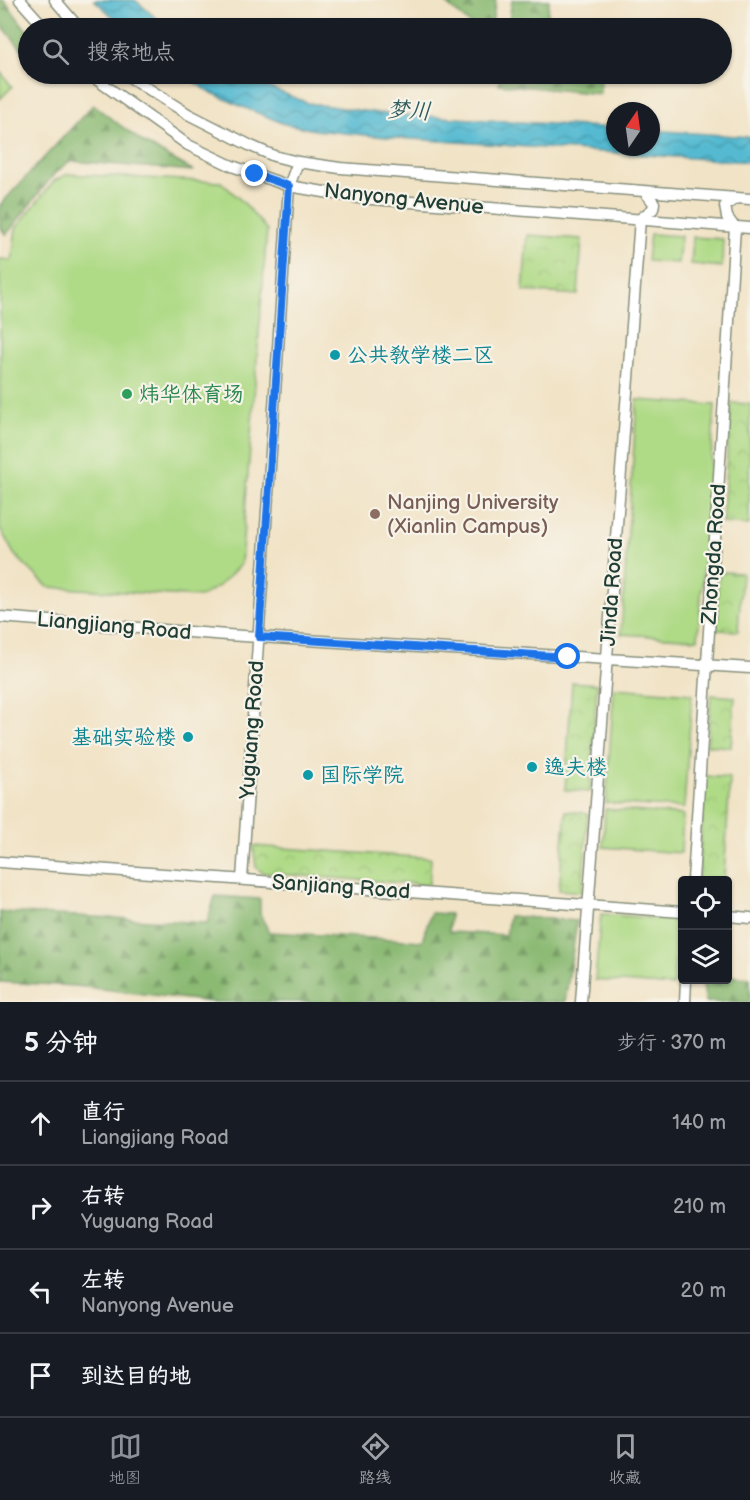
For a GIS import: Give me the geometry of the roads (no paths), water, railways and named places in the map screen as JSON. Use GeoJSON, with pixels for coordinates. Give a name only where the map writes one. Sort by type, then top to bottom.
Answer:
{"type":"FeatureCollection","features":[{"type":"Feature","properties":{"kind":"street"},"geometry":{"type":"LineString","coordinates":[[21,0],[36,18]]}},
{"type":"Feature","properties":{"kind":"street"},"geometry":{"type":"LineString","coordinates":[[55,0],[70,18]]}},
{"type":"Feature","properties":{"kind":"street","name":"Nanyong Avenue"},"geometry":{"type":"LineString","coordinates":[[103,84],[188,146],[232,166],[289,186],[359,198],[750,228]]}},
{"type":"Feature","properties":{"kind":"street","name":"Nanyong Avenue"},"geometry":{"type":"LineString","coordinates":[[141,84],[198,119],[259,150],[298,162],[339,168],[750,199]]}},
{"type":"Feature","properties":{"kind":"street","name":"Yuguang Road"},"geometry":{"type":"LineString","coordinates":[[242,879],[289,186],[298,162]]}},
{"type":"Feature","properties":{"kind":"street","name":"Jinda Road"},"geometry":{"type":"LineString","coordinates":[[581,1002],[640,219],[653,210],[654,202],[645,192]]}},
{"type":"Feature","properties":{"kind":"street","name":"Zhongda Road"},"geometry":{"type":"LineString","coordinates":[[693,876],[735,228],[727,217],[725,206],[735,199]]}},
{"type":"Feature","properties":{"kind":"street","name":"Liangjiang Road"},"geometry":{"type":"LineString","coordinates":[[0,617],[259,637]]}},
{"type":"Feature","properties":{"kind":"street"},"geometry":{"type":"LineString","coordinates":[[259,637],[750,669]]}},
{"type":"Feature","properties":{"kind":"street","name":"Sanjiang Road"},"geometry":{"type":"LineString","coordinates":[[0,862],[678,912]]}},
{"type":"Feature","properties":{"kind":"street"},"geometry":{"type":"LineString","coordinates":[[732,916],[750,918]]}},
{"type":"Feature","properties":{"kind":"street"},"geometry":{"type":"LineString","coordinates":[[685,1002],[686,984]]}},
{"type":"Feature","properties":{"kind":"water"},"geometry":{"type":"Polygon","coordinates":[[[94,0],[135,0],[156,18],[115,18],[94,0]]]}},
{"type":"Feature","properties":{"kind":"water"},"geometry":{"type":"Polygon","coordinates":[[[198,84],[260,84],[308,103],[378,113],[606,127],[606,152],[315,130],[285,124],[238,105],[198,84]]]}},
{"type":"Feature","properties":{"kind":"water"},"geometry":{"type":"Polygon","coordinates":[[[660,131],[750,137],[750,162],[660,156],[660,131]]]}},
{"type":"Feature","properties":{"kind":"place","name":"公共教学楼二区"},"geometry":{"type":"Point","coordinates":[335,355]}},
{"type":"Feature","properties":{"kind":"place","name":"炜华体育场"},"geometry":{"type":"Point","coordinates":[127,394]}},
{"type":"Feature","properties":{"kind":"place","name":"Nanjing University (Xianlin Campus)"},"geometry":{"type":"Point","coordinates":[375,514]}},
{"type":"Feature","properties":{"kind":"place","name":"基础实验楼"},"geometry":{"type":"Point","coordinates":[188,737]}},
{"type":"Feature","properties":{"kind":"place","name":"逸夫楼"},"geometry":{"type":"Point","coordinates":[532,767]}},
{"type":"Feature","properties":{"kind":"place","name":"国际学院"},"geometry":{"type":"Point","coordinates":[308,775]}},
{"type":"Feature","properties":{"kind":"water label","name":"梦川"},"geometry":{"type":"Point","coordinates":[409,111]}}]}
